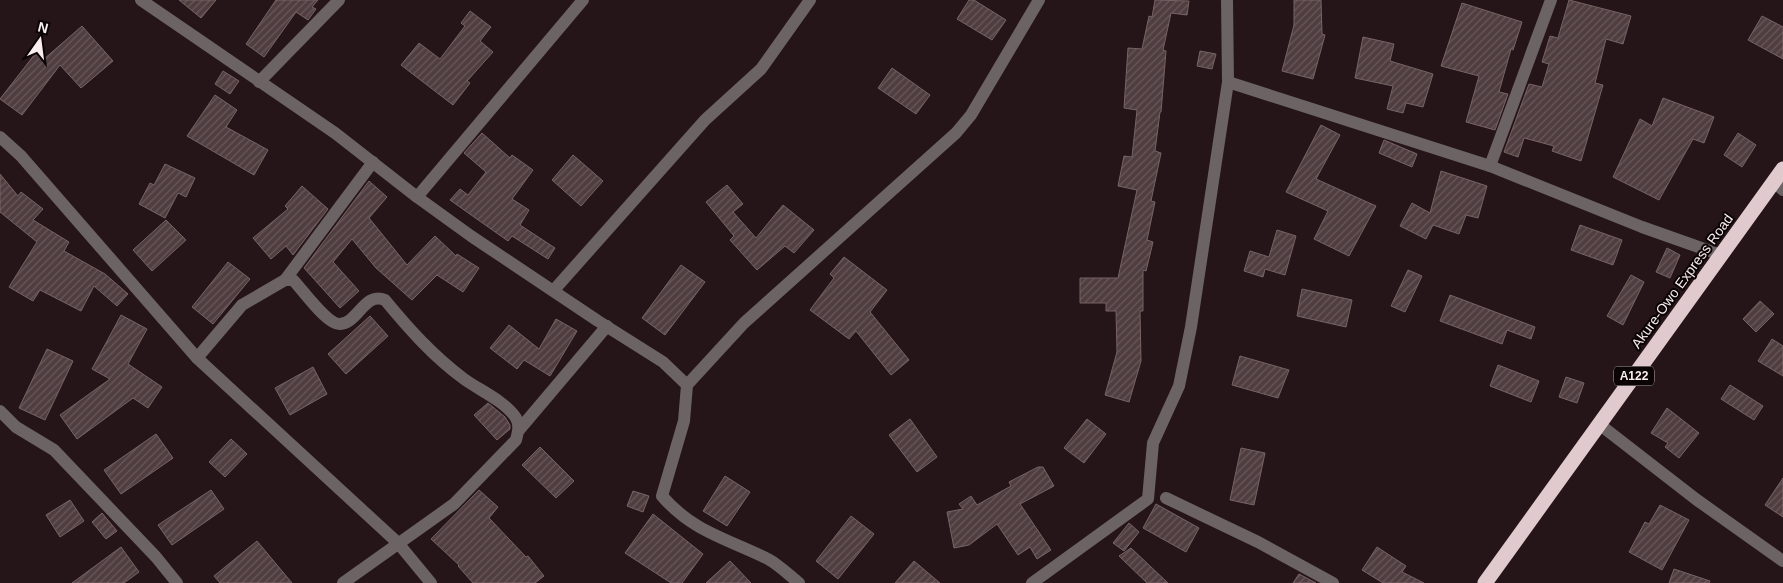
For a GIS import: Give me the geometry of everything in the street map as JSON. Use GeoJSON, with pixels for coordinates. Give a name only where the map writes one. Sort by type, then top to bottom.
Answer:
{"type":"FeatureCollection","features":[{"type":"Feature","properties":{"kind":"highway","name":"Akure-Owo Express Road"},"geometry":{"type":"LineString","coordinates":[[1485,583],[1721,255],[1778,186],[1783,169]]}},
{"type":"Feature","properties":{"kind":"street"},"geometry":{"type":"LineString","coordinates":[[141,0],[335,133],[417,196],[607,326],[664,362],[686,385]]}},
{"type":"Feature","properties":{"kind":"street"},"geometry":{"type":"LineString","coordinates":[[259,82],[339,0]]}},
{"type":"Feature","properties":{"kind":"street"},"geometry":{"type":"LineString","coordinates":[[417,196],[583,0]]}},
{"type":"Feature","properties":{"kind":"street"},"geometry":{"type":"LineString","coordinates":[[554,290],[705,120],[761,69],[810,0]]}},
{"type":"Feature","properties":{"kind":"street"},"geometry":{"type":"LineString","coordinates":[[799,583],[770,560],[719,539],[696,526],[675,510],[662,496],[684,421],[686,385],[744,323],[956,134],[971,115],[1039,0]]}},
{"type":"Feature","properties":{"kind":"street"},"geometry":{"type":"LineString","coordinates":[[1032,583],[1148,499],[1153,443],[1179,386],[1191,327],[1228,82],[1227,0]]}},
{"type":"Feature","properties":{"kind":"street"},"geometry":{"type":"LineString","coordinates":[[1490,166],[1551,0]]}},
{"type":"Feature","properties":{"kind":"street"},"geometry":{"type":"LineString","coordinates":[[1228,82],[1490,166],[1642,227],[1721,255]]}},
{"type":"Feature","properties":{"kind":"street"},"geometry":{"type":"LineString","coordinates":[[0,137],[27,163],[198,358],[398,543],[431,583]]}},
{"type":"Feature","properties":{"kind":"street"},"geometry":{"type":"LineString","coordinates":[[198,358],[242,305],[285,280],[373,162]]}},
{"type":"Feature","properties":{"kind":"street"},"geometry":{"type":"LineString","coordinates":[[285,280],[293,280],[328,320],[338,324],[346,323],[373,299],[385,300],[415,337],[463,378],[510,411],[517,419],[519,430]]}},
{"type":"Feature","properties":{"kind":"street"},"geometry":{"type":"LineString","coordinates":[[343,583],[454,504],[516,440],[519,430],[607,326]]}},
{"type":"Feature","properties":{"kind":"street"},"geometry":{"type":"LineString","coordinates":[[0,411],[16,427],[54,450],[156,557],[177,583]]}},
{"type":"Feature","properties":{"kind":"street"},"geometry":{"type":"LineString","coordinates":[[1599,424],[1697,500],[1783,561]]}},
{"type":"Feature","properties":{"kind":"street"},"geometry":{"type":"LineString","coordinates":[[1166,498],[1258,542],[1333,583]]}},
{"type":"Feature","properties":{"kind":"building"},"geometry":{"type":"Polygon","coordinates":[[[179,0],[216,0],[201,18],[179,0]]]}},
{"type":"Feature","properties":{"kind":"building"},"geometry":{"type":"Polygon","coordinates":[[[276,0],[318,0],[312,7],[316,9],[308,20],[296,12],[264,57],[246,44],[276,0]]]}},
{"type":"Feature","properties":{"kind":"building"},"geometry":{"type":"Polygon","coordinates":[[[969,0],[974,0],[1006,20],[992,40],[957,19],[969,0]]]}},
{"type":"Feature","properties":{"kind":"building"},"geometry":{"type":"Polygon","coordinates":[[[1155,0],[1189,1],[1187,15],[1171,13],[1163,50],[1166,51],[1161,112],[1155,151],[1161,153],[1151,201],[1155,202],[1147,240],[1153,242],[1146,271],[1143,270],[1143,311],[1140,311],[1141,361],[1129,402],[1105,395],[1117,352],[1116,311],[1106,311],[1106,303],[1080,303],[1080,278],[1118,278],[1137,190],[1118,186],[1124,156],[1132,157],[1137,110],[1124,108],[1128,48],[1142,49],[1149,16],[1152,17],[1155,0]]]}},
{"type":"Feature","properties":{"kind":"building"},"geometry":{"type":"Polygon","coordinates":[[[1294,0],[1321,0],[1322,34],[1325,35],[1313,79],[1282,71],[1294,25],[1294,0]]]}},
{"type":"Feature","properties":{"kind":"building"},"geometry":{"type":"Polygon","coordinates":[[[1569,0],[1631,16],[1623,44],[1606,39],[1595,83],[1603,85],[1581,161],[1552,151],[1554,146],[1524,138],[1518,157],[1504,152],[1529,84],[1542,87],[1549,64],[1542,62],[1550,36],[1558,38],[1569,0]]]}},
{"type":"Feature","properties":{"kind":"building"},"geometry":{"type":"Polygon","coordinates":[[[1462,3],[1522,22],[1513,50],[1511,49],[1499,92],[1508,94],[1495,130],[1466,122],[1479,76],[1441,66],[1462,3]]]}},
{"type":"Feature","properties":{"kind":"building"},"geometry":{"type":"Polygon","coordinates":[[[470,11],[491,27],[480,41],[493,52],[467,81],[470,83],[453,105],[401,65],[419,43],[440,59],[465,26],[461,23],[470,11]]]}},
{"type":"Feature","properties":{"kind":"building"},"geometry":{"type":"Polygon","coordinates":[[[1762,16],[1783,27],[1783,59],[1748,40],[1762,16]]]}},
{"type":"Feature","properties":{"kind":"building"},"geometry":{"type":"Polygon","coordinates":[[[82,26],[113,61],[81,88],[60,65],[22,115],[0,99],[35,54],[43,60],[82,26]]]}},
{"type":"Feature","properties":{"kind":"building"},"geometry":{"type":"Polygon","coordinates":[[[1363,37],[1394,44],[1390,61],[1433,74],[1423,107],[1406,103],[1403,113],[1387,109],[1393,86],[1355,78],[1363,37]]]}},
{"type":"Feature","properties":{"kind":"building"},"geometry":{"type":"Polygon","coordinates":[[[1200,51],[1216,54],[1212,69],[1197,66],[1200,51]]]}},
{"type":"Feature","properties":{"kind":"building"},"geometry":{"type":"Polygon","coordinates":[[[892,68],[930,95],[916,114],[878,88],[892,68]]]}},
{"type":"Feature","properties":{"kind":"building"},"geometry":{"type":"Polygon","coordinates":[[[223,71],[239,81],[230,94],[215,84],[223,71]]]}},
{"type":"Feature","properties":{"kind":"building"},"geometry":{"type":"Polygon","coordinates":[[[215,95],[237,110],[226,127],[268,150],[254,175],[187,136],[215,95]]]}},
{"type":"Feature","properties":{"kind":"building"},"geometry":{"type":"Polygon","coordinates":[[[1663,98],[1714,117],[1704,143],[1693,139],[1659,200],[1613,177],[1640,119],[1652,126],[1663,98]]]}},
{"type":"Feature","properties":{"kind":"building"},"geometry":{"type":"Polygon","coordinates":[[[1321,125],[1340,135],[1316,179],[1376,206],[1349,256],[1314,239],[1328,211],[1286,192],[1321,125]]]}},
{"type":"Feature","properties":{"kind":"building"},"geometry":{"type":"Polygon","coordinates":[[[482,133],[510,158],[512,155],[533,170],[512,199],[529,210],[520,225],[555,248],[548,259],[512,236],[508,241],[450,200],[460,189],[468,195],[486,172],[464,153],[482,133]]]}},
{"type":"Feature","properties":{"kind":"building"},"geometry":{"type":"Polygon","coordinates":[[[1738,133],[1756,145],[1742,167],[1724,155],[1738,133]]]}},
{"type":"Feature","properties":{"kind":"building"},"geometry":{"type":"Polygon","coordinates":[[[1384,140],[1417,154],[1412,167],[1379,153],[1384,140]]]}},
{"type":"Feature","properties":{"kind":"building"},"geometry":{"type":"Polygon","coordinates":[[[573,155],[603,181],[581,206],[552,180],[573,155]]]}},
{"type":"Feature","properties":{"kind":"building"},"geometry":{"type":"Polygon","coordinates":[[[165,164],[195,178],[186,197],[178,193],[165,218],[139,204],[150,183],[154,185],[165,164]]]}},
{"type":"Feature","properties":{"kind":"building"},"geometry":{"type":"Polygon","coordinates":[[[1441,171],[1487,186],[1478,218],[1466,215],[1459,234],[1433,225],[1426,239],[1400,226],[1412,203],[1430,213],[1441,171]]]}},
{"type":"Feature","properties":{"kind":"building"},"geometry":{"type":"Polygon","coordinates":[[[0,174],[18,196],[21,192],[43,209],[33,220],[69,242],[64,251],[105,274],[128,294],[117,306],[94,286],[81,311],[40,290],[33,301],[9,287],[37,242],[0,212],[0,174]]]}},
{"type":"Feature","properties":{"kind":"building"},"geometry":{"type":"Polygon","coordinates":[[[369,181],[387,197],[369,218],[407,265],[435,236],[456,256],[457,254],[479,268],[463,292],[437,275],[412,300],[376,268],[352,239],[333,262],[359,291],[340,308],[304,268],[369,181]]]}},
{"type":"Feature","properties":{"kind":"building"},"geometry":{"type":"Polygon","coordinates":[[[727,185],[743,204],[733,212],[756,238],[783,205],[814,230],[794,253],[785,246],[757,270],[730,240],[734,236],[706,202],[727,185]]]}},
{"type":"Feature","properties":{"kind":"building"},"geometry":{"type":"Polygon","coordinates":[[[302,186],[328,209],[293,255],[286,246],[271,259],[253,238],[288,209],[285,206],[302,186]]]}},
{"type":"Feature","properties":{"kind":"building"},"geometry":{"type":"Polygon","coordinates":[[[166,220],[186,240],[152,271],[133,250],[166,220]]]}},
{"type":"Feature","properties":{"kind":"building"},"geometry":{"type":"Polygon","coordinates":[[[1580,225],[1622,240],[1613,265],[1571,250],[1580,225]]]}},
{"type":"Feature","properties":{"kind":"building"},"geometry":{"type":"Polygon","coordinates":[[[1277,230],[1296,236],[1285,275],[1265,269],[1263,277],[1244,271],[1250,251],[1269,257],[1277,230]]]}},
{"type":"Feature","properties":{"kind":"building"},"geometry":{"type":"Polygon","coordinates":[[[1667,248],[1680,255],[1670,278],[1656,272],[1667,248]]]}},
{"type":"Feature","properties":{"kind":"building"},"geometry":{"type":"Polygon","coordinates":[[[844,257],[887,290],[870,312],[909,360],[891,375],[856,331],[849,339],[810,310],[834,278],[830,274],[844,257]]]}},
{"type":"Feature","properties":{"kind":"building"},"geometry":{"type":"Polygon","coordinates":[[[228,262],[250,279],[213,324],[192,307],[228,262]]]}},
{"type":"Feature","properties":{"kind":"building"},"geometry":{"type":"Polygon","coordinates":[[[681,265],[705,282],[665,335],[642,318],[681,265]]]}},
{"type":"Feature","properties":{"kind":"building"},"geometry":{"type":"Polygon","coordinates":[[[1408,270],[1422,276],[1405,312],[1391,306],[1408,270]]]}},
{"type":"Feature","properties":{"kind":"building"},"geometry":{"type":"Polygon","coordinates":[[[1631,275],[1644,282],[1623,325],[1607,316],[1631,275]]]}},
{"type":"Feature","properties":{"kind":"building"},"geometry":{"type":"Polygon","coordinates":[[[1302,289],[1352,300],[1346,327],[1297,316],[1302,289]]]}},
{"type":"Feature","properties":{"kind":"building"},"geometry":{"type":"Polygon","coordinates":[[[1450,295],[1535,327],[1531,339],[1507,330],[1502,344],[1440,321],[1450,295]]]}},
{"type":"Feature","properties":{"kind":"building"},"geometry":{"type":"Polygon","coordinates":[[[1760,301],[1774,314],[1756,332],[1743,319],[1760,301]]]}},
{"type":"Feature","properties":{"kind":"building"},"geometry":{"type":"Polygon","coordinates":[[[121,315],[147,329],[128,364],[162,387],[148,408],[133,398],[77,439],[60,415],[110,379],[92,369],[121,315]]]}},
{"type":"Feature","properties":{"kind":"building"},"geometry":{"type":"Polygon","coordinates":[[[370,316],[388,336],[346,374],[328,354],[370,316]]]}},
{"type":"Feature","properties":{"kind":"building"},"geometry":{"type":"Polygon","coordinates":[[[556,319],[577,331],[550,376],[524,360],[517,369],[490,348],[509,325],[539,349],[556,319]]]}},
{"type":"Feature","properties":{"kind":"building"},"geometry":{"type":"Polygon","coordinates":[[[1772,339],[1783,346],[1783,376],[1758,361],[1772,339]]]}},
{"type":"Feature","properties":{"kind":"building"},"geometry":{"type":"Polygon","coordinates":[[[47,349],[73,361],[45,420],[19,408],[47,349]]]}},
{"type":"Feature","properties":{"kind":"building"},"geometry":{"type":"Polygon","coordinates":[[[1240,356],[1289,370],[1278,398],[1232,385],[1240,356]]]}},
{"type":"Feature","properties":{"kind":"building"},"geometry":{"type":"Polygon","coordinates":[[[1498,365],[1539,381],[1531,402],[1490,386],[1498,365]]]}},
{"type":"Feature","properties":{"kind":"building"},"geometry":{"type":"Polygon","coordinates":[[[313,367],[327,394],[290,415],[275,388],[313,367]]]}},
{"type":"Feature","properties":{"kind":"building"},"geometry":{"type":"Polygon","coordinates":[[[1566,377],[1584,383],[1577,403],[1559,397],[1566,377]]]}},
{"type":"Feature","properties":{"kind":"building"},"geometry":{"type":"Polygon","coordinates":[[[1730,385],[1763,406],[1754,420],[1721,399],[1730,385]]]}},
{"type":"Feature","properties":{"kind":"building"},"geometry":{"type":"Polygon","coordinates":[[[488,403],[505,417],[510,425],[510,429],[497,440],[474,415],[488,403]]]}},
{"type":"Feature","properties":{"kind":"building"},"geometry":{"type":"Polygon","coordinates":[[[1667,408],[1699,433],[1679,458],[1665,447],[1668,443],[1651,433],[1667,408]]]}},
{"type":"Feature","properties":{"kind":"building"},"geometry":{"type":"Polygon","coordinates":[[[910,419],[937,457],[917,472],[889,435],[910,419]]]}},
{"type":"Feature","properties":{"kind":"building"},"geometry":{"type":"Polygon","coordinates":[[[1087,419],[1106,434],[1084,463],[1064,448],[1087,419]]]}},
{"type":"Feature","properties":{"kind":"building"},"geometry":{"type":"Polygon","coordinates":[[[156,434],[173,458],[121,494],[104,470],[156,434]]]}},
{"type":"Feature","properties":{"kind":"building"},"geometry":{"type":"Polygon","coordinates":[[[231,439],[247,454],[225,477],[209,462],[231,439]]]}},
{"type":"Feature","properties":{"kind":"building"},"geometry":{"type":"Polygon","coordinates":[[[540,447],[574,481],[556,498],[522,465],[540,447]]]}},
{"type":"Feature","properties":{"kind":"building"},"geometry":{"type":"Polygon","coordinates":[[[1241,448],[1265,453],[1254,505],[1230,500],[1241,448]]]}},
{"type":"Feature","properties":{"kind":"building"},"geometry":{"type":"Polygon","coordinates":[[[1038,467],[1043,467],[1054,486],[1020,504],[1051,550],[1037,559],[1030,547],[1018,555],[997,524],[969,545],[954,548],[947,512],[963,509],[959,504],[971,496],[977,505],[1011,486],[1009,482],[1038,467]]]}},
{"type":"Feature","properties":{"kind":"building"},"geometry":{"type":"Polygon","coordinates":[[[725,476],[750,492],[727,526],[703,511],[725,476]]]}},
{"type":"Feature","properties":{"kind":"building"},"geometry":{"type":"Polygon","coordinates":[[[1783,478],[1783,517],[1765,505],[1783,478]]]}},
{"type":"Feature","properties":{"kind":"building"},"geometry":{"type":"Polygon","coordinates":[[[211,490],[224,509],[172,545],[158,525],[211,490]]]}},
{"type":"Feature","properties":{"kind":"building"},"geometry":{"type":"Polygon","coordinates":[[[479,490],[498,507],[489,518],[526,557],[528,556],[544,576],[535,583],[473,583],[459,565],[431,539],[479,490]]]}},
{"type":"Feature","properties":{"kind":"building"},"geometry":{"type":"Polygon","coordinates":[[[633,491],[649,496],[643,512],[627,506],[633,491]]]}},
{"type":"Feature","properties":{"kind":"building"},"geometry":{"type":"Polygon","coordinates":[[[70,500],[84,521],[60,537],[46,515],[70,500]]]}},
{"type":"Feature","properties":{"kind":"building"},"geometry":{"type":"Polygon","coordinates":[[[1156,504],[1199,528],[1186,552],[1143,528],[1156,504]]]}},
{"type":"Feature","properties":{"kind":"building"},"geometry":{"type":"Polygon","coordinates":[[[1660,505],[1689,520],[1662,570],[1629,552],[1645,522],[1649,524],[1660,505]]]}},
{"type":"Feature","properties":{"kind":"building"},"geometry":{"type":"Polygon","coordinates":[[[102,513],[117,531],[106,539],[92,522],[102,513]]]}},
{"type":"Feature","properties":{"kind":"building"},"geometry":{"type":"Polygon","coordinates":[[[653,514],[703,554],[682,583],[671,583],[625,553],[653,514]]]}},
{"type":"Feature","properties":{"kind":"building"},"geometry":{"type":"Polygon","coordinates":[[[851,516],[874,534],[838,579],[816,561],[851,516]]]}},
{"type":"Feature","properties":{"kind":"building"},"geometry":{"type":"Polygon","coordinates":[[[1129,523],[1139,532],[1124,551],[1113,543],[1129,523]]]}},
{"type":"Feature","properties":{"kind":"building"},"geometry":{"type":"Polygon","coordinates":[[[257,541],[292,583],[220,583],[214,576],[257,541]]]}},
{"type":"Feature","properties":{"kind":"building"},"geometry":{"type":"Polygon","coordinates":[[[121,547],[139,572],[124,583],[72,583],[121,547]]]}},
{"type":"Feature","properties":{"kind":"building"},"geometry":{"type":"Polygon","coordinates":[[[1377,547],[1406,566],[1402,572],[1424,583],[1383,583],[1362,570],[1377,547]]]}},
{"type":"Feature","properties":{"kind":"building"},"geometry":{"type":"Polygon","coordinates":[[[1131,548],[1168,583],[1147,583],[1119,556],[1131,548]]]}},
{"type":"Feature","properties":{"kind":"building"},"geometry":{"type":"Polygon","coordinates":[[[730,561],[751,583],[706,583],[730,561]]]}},
{"type":"Feature","properties":{"kind":"building"},"geometry":{"type":"Polygon","coordinates":[[[914,561],[940,583],[895,583],[914,561]]]}},
{"type":"Feature","properties":{"kind":"building"},"geometry":{"type":"Polygon","coordinates":[[[1674,569],[1710,581],[1709,583],[1669,583],[1674,569]]]}},
{"type":"Feature","properties":{"kind":"building"},"geometry":{"type":"Polygon","coordinates":[[[1299,574],[1316,583],[1293,583],[1299,574]]]}}]}
